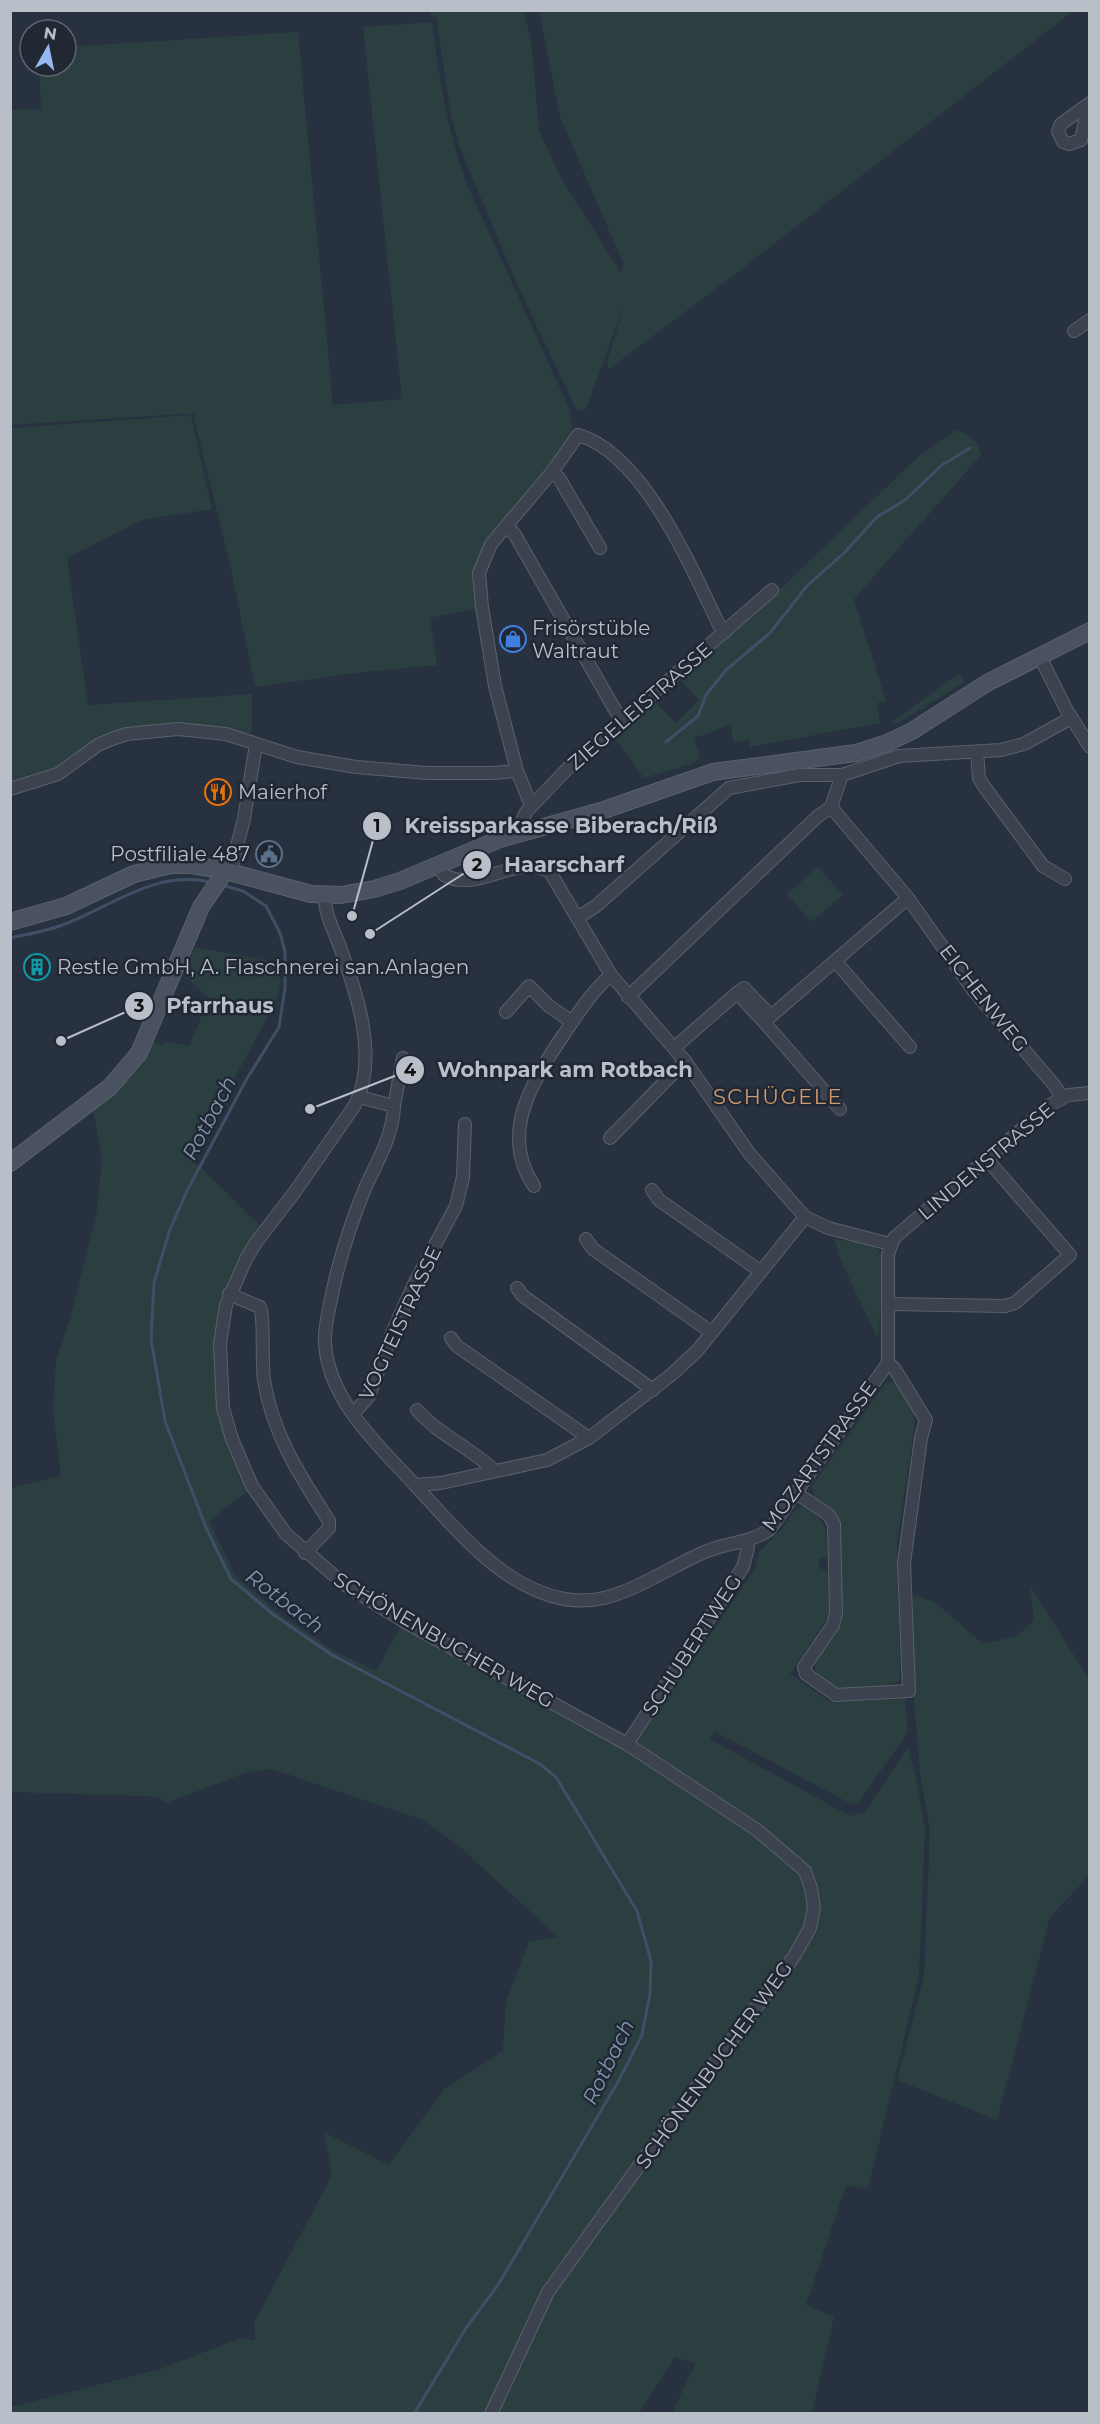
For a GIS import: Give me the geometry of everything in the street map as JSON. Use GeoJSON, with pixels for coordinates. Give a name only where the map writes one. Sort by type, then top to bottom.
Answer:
{"type":"FeatureCollection","features":[{"type":"Feature","properties":{"kind":"street"},"geometry":{"type":"LineString","coordinates":[[1074,331],[1089,320]]}},
{"type":"Feature","properties":{"kind":"street"},"geometry":{"type":"LineString","coordinates":[[524,832],[523,819],[531,805],[517,771],[495,686],[479,581],[485,554],[552,472],[578,435],[598,442],[623,462],[682,546],[719,625],[725,632]]}},
{"type":"Feature","properties":{"kind":"street"},"geometry":{"type":"LineString","coordinates":[[552,472],[559,478],[600,548]]}},
{"type":"Feature","properties":{"kind":"street"},"geometry":{"type":"LineString","coordinates":[[507,526],[521,545],[622,722]]}},
{"type":"Feature","properties":{"kind":"street","name":"ZIEGELEISTRASSE"},"geometry":{"type":"LineString","coordinates":[[531,805],[571,765],[772,590]]}},
{"type":"Feature","properties":{"kind":"street"},"geometry":{"type":"LineString","coordinates":[[10,922],[66,906],[134,874],[161,866],[325,895],[374,889],[475,848],[601,811],[713,772],[856,753],[887,743],[912,731],[987,683],[1089,631]]}},
{"type":"Feature","properties":{"kind":"street"},"geometry":{"type":"LineString","coordinates":[[1039,655],[1071,718],[1089,747]]}},
{"type":"Feature","properties":{"kind":"street"},"geometry":{"type":"LineString","coordinates":[[579,917],[596,906],[729,788],[800,775],[842,775],[899,756],[1001,750],[1024,744],[1071,718]]}},
{"type":"Feature","properties":{"kind":"street"},"geometry":{"type":"LineString","coordinates":[[10,789],[58,774],[98,745],[127,734],[194,730],[226,734],[297,757],[378,770],[493,773],[517,771]]}},
{"type":"Feature","properties":{"kind":"street"},"geometry":{"type":"LineString","coordinates":[[11,1159],[110,1087],[127,1070],[139,1053],[156,1019],[214,877],[244,819],[256,744]]}},
{"type":"Feature","properties":{"kind":"street"},"geometry":{"type":"LineString","coordinates":[[977,752],[979,778],[983,785],[1043,866],[1065,879]]}},
{"type":"Feature","properties":{"kind":"street"},"geometry":{"type":"LineString","coordinates":[[628,997],[818,816],[831,807],[842,775]]}},
{"type":"Feature","properties":{"kind":"street","name":"EICHENWEG"},"geometry":{"type":"LineString","coordinates":[[831,807],[908,898],[974,990],[1055,1086],[1062,1098]]}},
{"type":"Feature","properties":{"kind":"street"},"geometry":{"type":"LineString","coordinates":[[439,864],[444,875],[461,881],[475,880],[525,867],[538,867],[556,879],[611,975],[684,1061],[729,1129],[805,1217],[828,1228],[890,1244]]}},
{"type":"Feature","properties":{"kind":"street","name":"SCHÖNENBUCHER WEG"},"geometry":{"type":"LineString","coordinates":[[325,895],[325,908],[346,966],[364,1039],[365,1066],[359,1096],[294,1193],[257,1241],[229,1294],[220,1344],[220,1386],[227,1424],[252,1486],[273,1518],[305,1553],[344,1584],[405,1622],[627,1744],[757,1830],[805,1871],[814,1907],[810,1928],[793,1958],[677,2113],[548,2292],[492,2414]]}},
{"type":"Feature","properties":{"kind":"street"},"geometry":{"type":"LineString","coordinates":[[768,1019],[908,898]]}},
{"type":"Feature","properties":{"kind":"street"},"geometry":{"type":"LineString","coordinates":[[836,962],[910,1047]]}},
{"type":"Feature","properties":{"kind":"street"},"geometry":{"type":"LineString","coordinates":[[534,1186],[525,1173],[520,1152],[519,1124],[523,1107],[537,1075],[572,1022],[598,986],[611,975]]}},
{"type":"Feature","properties":{"kind":"street"},"geometry":{"type":"LineString","coordinates":[[506,1012],[529,986],[549,1006],[572,1022]]}},
{"type":"Feature","properties":{"kind":"street"},"geometry":{"type":"LineString","coordinates":[[674,1048],[738,993],[768,1019],[840,1109]]}},
{"type":"Feature","properties":{"kind":"street","name":"VOGTEISTRASSE"},"geometry":{"type":"LineString","coordinates":[[403,1058],[388,1137],[346,1234],[326,1320],[325,1343],[328,1364],[334,1383],[354,1413],[369,1396],[392,1333],[416,1280],[456,1206],[463,1177],[465,1124]]}},
{"type":"Feature","properties":{"kind":"street"},"geometry":{"type":"LineString","coordinates":[[610,1138],[684,1061]]}},
{"type":"Feature","properties":{"kind":"street","name":"LINDENSTRASSE"},"geometry":{"type":"LineString","coordinates":[[890,1244],[986,1158],[1062,1098],[1089,1093]]}},
{"type":"Feature","properties":{"kind":"street"},"geometry":{"type":"LineString","coordinates":[[359,1096],[394,1106]]}},
{"type":"Feature","properties":{"kind":"street"},"geometry":{"type":"LineString","coordinates":[[889,1304],[1005,1306],[1015,1303],[1070,1255],[986,1158]]}},
{"type":"Feature","properties":{"kind":"street"},"geometry":{"type":"LineString","coordinates":[[652,1190],[659,1200],[760,1271]]}},
{"type":"Feature","properties":{"kind":"street"},"geometry":{"type":"LineString","coordinates":[[415,1485],[547,1460],[562,1455],[589,1438],[653,1390],[697,1351],[805,1217]]}},
{"type":"Feature","properties":{"kind":"street"},"geometry":{"type":"LineString","coordinates":[[586,1239],[593,1249],[711,1332]]}},
{"type":"Feature","properties":{"kind":"street","name":"MOZARTSTRASSE"},"geometry":{"type":"LineString","coordinates":[[354,1413],[399,1470],[454,1530],[509,1575],[525,1585],[563,1599],[579,1601],[607,1597],[706,1551],[724,1544],[746,1542],[758,1538],[771,1529],[888,1363],[890,1244]]}},
{"type":"Feature","properties":{"kind":"street"},"geometry":{"type":"LineString","coordinates":[[517,1288],[523,1296],[653,1390]]}},
{"type":"Feature","properties":{"kind":"street"},"geometry":{"type":"LineString","coordinates":[[229,1294],[260,1306],[262,1315],[261,1355],[272,1416],[295,1468],[329,1521],[329,1528],[305,1553]]}},
{"type":"Feature","properties":{"kind":"street"},"geometry":{"type":"LineString","coordinates":[[451,1338],[457,1346],[589,1438]]}},
{"type":"Feature","properties":{"kind":"street"},"geometry":{"type":"LineString","coordinates":[[796,1493],[829,1515],[834,1524],[836,1613],[833,1625],[804,1667],[806,1674],[836,1695],[909,1691],[904,1563],[921,1438],[926,1420],[894,1368],[888,1363]]}},
{"type":"Feature","properties":{"kind":"street"},"geometry":{"type":"LineString","coordinates":[[417,1410],[431,1426],[482,1459],[495,1471]]}},
{"type":"Feature","properties":{"kind":"street","name":"SCHUBERTWEG"},"geometry":{"type":"LineString","coordinates":[[627,1744],[743,1567],[748,1548],[746,1542]]}},
{"type":"Feature","properties":{"kind":"green space"},"geometry":{"type":"Polygon","coordinates":[[[431,11],[523,11],[531,39],[539,130],[561,178],[621,273],[624,265],[560,117],[539,11],[1073,11],[738,272],[609,369],[607,364],[625,302],[586,409],[581,411],[576,409],[517,284],[460,148],[451,116],[436,17],[431,17],[431,11]]]}},
{"type":"Feature","properties":{"kind":"green space"},"geometry":{"type":"Polygon","coordinates":[[[432,22],[444,103],[459,162],[570,410],[572,429],[561,452],[481,553],[477,563],[478,608],[430,618],[437,665],[355,673],[255,687],[231,569],[193,414],[198,413],[11,425],[10,110],[41,109],[40,78],[78,78],[78,46],[298,32],[333,405],[402,399],[363,27],[432,22]]]}},
{"type":"Feature","properties":{"kind":"green space"},"geometry":{"type":"Polygon","coordinates":[[[191,415],[212,509],[142,520],[67,558],[88,705],[252,694],[252,730],[249,733],[243,733],[141,729],[57,772],[11,786],[11,428],[191,415]]]}},
{"type":"Feature","properties":{"kind":"green space"},"geometry":{"type":"Polygon","coordinates":[[[957,430],[973,439],[981,455],[854,599],[886,701],[877,703],[880,723],[750,747],[749,740],[733,743],[731,725],[694,738],[700,756],[694,763],[644,778],[614,737],[654,701],[676,723],[699,700],[680,679],[775,594],[920,455],[957,430]]]}},
{"type":"Feature","properties":{"kind":"green space"},"geometry":{"type":"Polygon","coordinates":[[[959,674],[964,682],[897,724],[893,721],[959,674]]]}},
{"type":"Feature","properties":{"kind":"green space"},"geometry":{"type":"Polygon","coordinates":[[[818,867],[843,895],[811,922],[787,894],[818,867]]]}},
{"type":"Feature","properties":{"kind":"green space"},"geometry":{"type":"Polygon","coordinates":[[[195,947],[279,963],[281,983],[276,1002],[191,1158],[261,1227],[238,1264],[224,1294],[216,1328],[214,1352],[218,1400],[223,1423],[249,1490],[209,1521],[236,1577],[277,1612],[334,1651],[376,1671],[402,1625],[629,1749],[755,1832],[800,1874],[807,1888],[810,1906],[806,1928],[789,1956],[671,2109],[640,2157],[813,1930],[808,1871],[636,1742],[755,1569],[759,1552],[781,1530],[796,1509],[804,1507],[818,1518],[825,1528],[827,1558],[819,1559],[820,1569],[827,1570],[829,1612],[790,1674],[831,1702],[905,1699],[908,1732],[858,1803],[851,1804],[714,1731],[710,1739],[850,1816],[865,1812],[908,1747],[925,1830],[919,1976],[868,2189],[846,2185],[806,2305],[834,2317],[812,2413],[672,2413],[695,2364],[675,2357],[639,2413],[496,2413],[554,2295],[544,2290],[487,2413],[11,2413],[11,2407],[160,2369],[241,2338],[255,2340],[254,2323],[332,2175],[324,2132],[389,2165],[444,2089],[503,2051],[506,2002],[529,1941],[558,1937],[459,1846],[423,1820],[272,1769],[248,1772],[166,1803],[158,1797],[145,1796],[11,1792],[10,1488],[61,1476],[53,1409],[56,1361],[70,1319],[97,1211],[102,1156],[93,1111],[130,1074],[151,1041],[161,1045],[168,1041],[189,1046],[209,998],[183,975],[195,947]]]}},
{"type":"Feature","properties":{"kind":"green space"},"geometry":{"type":"Polygon","coordinates":[[[834,1239],[874,1245],[883,1258],[883,1306],[880,1309],[879,1335],[876,1335],[840,1259],[834,1239]]]}},
{"type":"Feature","properties":{"kind":"green space"},"geometry":{"type":"Polygon","coordinates":[[[887,1381],[897,1383],[913,1410],[915,1423],[897,1544],[900,1675],[899,1681],[888,1685],[888,1688],[847,1691],[826,1685],[818,1677],[815,1667],[817,1657],[835,1630],[842,1612],[839,1520],[835,1513],[815,1499],[812,1486],[887,1381]]]}},
{"type":"Feature","properties":{"kind":"green space"},"geometry":{"type":"Polygon","coordinates":[[[1030,1586],[1089,1679],[1089,1876],[1050,1917],[997,2120],[897,2080],[924,1977],[930,1829],[920,1775],[914,1699],[913,1595],[935,1602],[983,1644],[1017,1636],[1034,1620],[1030,1586]]]}},
{"type":"Feature","properties":{"kind":"waterway"},"geometry":{"type":"LineString","coordinates":[[666,742],[698,716],[706,695],[726,670],[770,633],[807,586],[844,553],[877,517],[905,500],[942,465],[970,448]]}},
{"type":"Feature","properties":{"kind":"waterway","name":"Rotbach"},"geometry":{"type":"LineString","coordinates":[[10,938],[58,926],[153,885],[171,881],[210,882]]}},
{"type":"Feature","properties":{"kind":"waterway","name":"Rotbach"},"geometry":{"type":"LineString","coordinates":[[222,885],[243,891],[266,906],[280,933],[285,952],[285,988],[279,1027],[245,1082],[188,1189],[170,1229],[154,1283],[151,1339],[165,1421],[207,1530],[231,1579],[274,1615],[332,1655],[540,1764],[556,1777],[637,1911],[651,1961],[650,1994],[642,2035],[618,2082],[498,2285],[466,2328],[414,2414]]}},
{"type":"Feature","properties":{"kind":"place","name":"Frisörstüble Waltraut"},"geometry":{"type":"Point","coordinates":[513,639]}},
{"type":"Feature","properties":{"kind":"place","name":"Maierhof"},"geometry":{"type":"Point","coordinates":[218,792]}},
{"type":"Feature","properties":{"kind":"place","name":"Postfiliale 487"},"geometry":{"type":"Point","coordinates":[269,854]}},
{"type":"Feature","properties":{"kind":"place","name":"Kreissparkasse Biberach/Riß"},"geometry":{"type":"Point","coordinates":[352,916]}},
{"type":"Feature","properties":{"kind":"place","name":"Haarscharf"},"geometry":{"type":"Point","coordinates":[370,934]}},
{"type":"Feature","properties":{"kind":"place","name":"Restle GmbH, A. Flaschnerei san.Anlagen"},"geometry":{"type":"Point","coordinates":[37,967]}},
{"type":"Feature","properties":{"kind":"place","name":"Pfarrhaus"},"geometry":{"type":"Point","coordinates":[61,1041]}},
{"type":"Feature","properties":{"kind":"place","name":"Wohnpark am Rotbach"},"geometry":{"type":"Point","coordinates":[310,1109]}},
{"type":"Feature","properties":{"kind":"district","name":"SCHÜGELE"},"geometry":{"type":"Point","coordinates":[778,1096]}}]}
